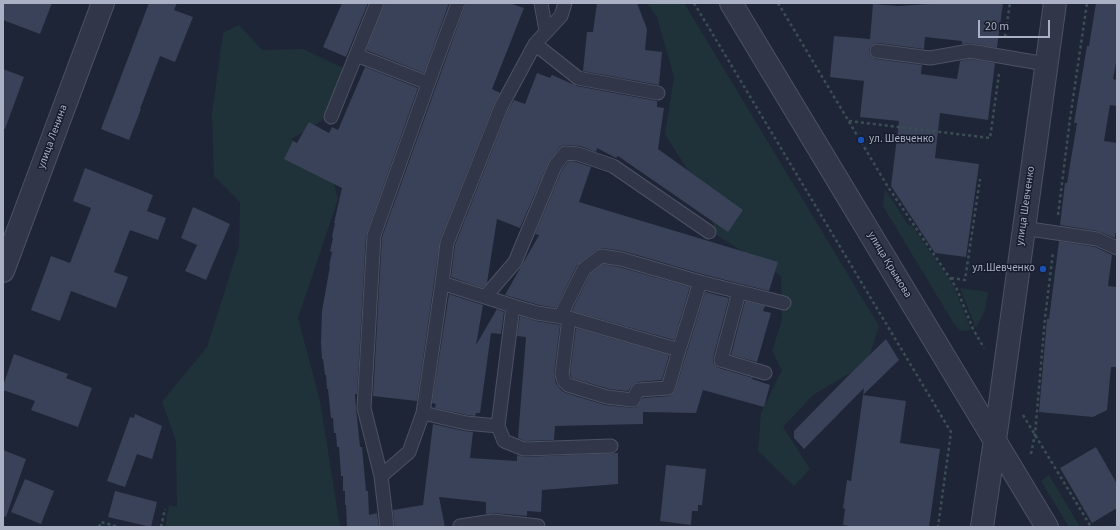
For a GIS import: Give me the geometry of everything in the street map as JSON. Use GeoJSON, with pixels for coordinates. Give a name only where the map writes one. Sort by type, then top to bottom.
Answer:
{"type":"FeatureCollection","features":[{"type":"Feature","properties":{"kind":"street","name":"улица Ленина"},"geometry":{"type":"LineString","coordinates":[[3,271],[103,3]]}},
{"type":"Feature","properties":{"kind":"street","name":"улица Крымова"},"geometry":{"type":"LineString","coordinates":[[731,3],[1047,527]]}},
{"type":"Feature","properties":{"kind":"street","name":"улица Шевченко"},"geometry":{"type":"LineString","coordinates":[[982,527],[1054,3]]}},
{"type":"Feature","properties":{"kind":"lane"},"geometry":{"type":"LineString","coordinates":[[331,117],[377,3]]}},
{"type":"Feature","properties":{"kind":"lane"},"geometry":{"type":"LineString","coordinates":[[387,527],[381,476],[364,408],[374,235],[458,3]]}},
{"type":"Feature","properties":{"kind":"lane"},"geometry":{"type":"LineString","coordinates":[[541,3],[546,31]]}},
{"type":"Feature","properties":{"kind":"lane"},"geometry":{"type":"LineString","coordinates":[[381,476],[409,452],[423,413],[447,243],[501,107],[535,44],[561,16],[565,3]]}},
{"type":"Feature","properties":{"kind":"lane"},"geometry":{"type":"LineString","coordinates":[[535,44],[578,78],[658,93]]}},
{"type":"Feature","properties":{"kind":"lane"},"geometry":{"type":"LineString","coordinates":[[877,52],[930,58],[970,51],[1046,64]]}},
{"type":"Feature","properties":{"kind":"lane"},"geometry":{"type":"LineString","coordinates":[[356,55],[428,83]]}},
{"type":"Feature","properties":{"kind":"lane"},"geometry":{"type":"LineString","coordinates":[[485,297],[515,262],[555,166],[565,153],[578,154],[613,166],[709,232]]}},
{"type":"Feature","properties":{"kind":"lane"},"geometry":{"type":"LineString","coordinates":[[1024,228],[1097,239],[1117,248]]}},
{"type":"Feature","properties":{"kind":"lane"},"geometry":{"type":"LineString","coordinates":[[700,282],[668,388],[638,390],[633,400],[607,397],[568,385],[564,381],[562,374],[564,318],[584,269],[601,256],[621,259],[784,304]]}},
{"type":"Feature","properties":{"kind":"lane"},"geometry":{"type":"LineString","coordinates":[[442,283],[537,313],[564,318],[679,350]]}},
{"type":"Feature","properties":{"kind":"lane"},"geometry":{"type":"LineString","coordinates":[[740,292],[721,360],[765,372]]}},
{"type":"Feature","properties":{"kind":"lane"},"geometry":{"type":"LineString","coordinates":[[513,306],[498,426],[504,441],[524,449],[611,446]]}},
{"type":"Feature","properties":{"kind":"lane"},"geometry":{"type":"LineString","coordinates":[[423,413],[466,423],[498,426]]}},
{"type":"Feature","properties":{"kind":"lane"},"geometry":{"type":"LineString","coordinates":[[459,524],[493,521],[538,526]]}},
{"type":"Feature","properties":{"kind":"path"},"geometry":{"type":"LineString","coordinates":[[694,3],[951,432],[938,527]]}},
{"type":"Feature","properties":{"kind":"path"},"geometry":{"type":"LineString","coordinates":[[778,3],[888,187],[956,287],[973,329],[984,348]]}},
{"type":"Feature","properties":{"kind":"path"},"geometry":{"type":"LineString","coordinates":[[1035,434],[1045,318],[1070,119],[1087,3]]}},
{"type":"Feature","properties":{"kind":"path"},"geometry":{"type":"LineString","coordinates":[[849,121],[990,138]]}},
{"type":"Feature","properties":{"kind":"path"},"geometry":{"type":"LineString","coordinates":[[950,278],[965,280],[980,179]]}},
{"type":"Feature","properties":{"kind":"path"},"geometry":{"type":"LineString","coordinates":[[1023,414],[1091,527]]}},
{"type":"Feature","properties":{"kind":"path"},"geometry":{"type":"LineString","coordinates":[[161,527],[165,509]]}},
{"type":"Feature","properties":{"kind":"path"},"geometry":{"type":"LineString","coordinates":[[99,527],[101,522],[119,527]]}},
{"type":"Feature","properties":{"kind":"shaded area"},"geometry":{"type":"Polygon","coordinates":[[[647,3],[684,3],[879,326],[867,363],[813,395],[783,427],[810,469],[794,486],[758,451],[761,413],[782,370],[772,351],[782,320],[781,276],[717,235],[703,194],[665,134],[674,77],[657,17],[647,3]]]}},
{"type":"Feature","properties":{"kind":"shaded area"},"geometry":{"type":"Polygon","coordinates":[[[239,25],[262,50],[303,49],[343,68],[340,87],[321,121],[291,139],[329,166],[338,199],[298,318],[320,401],[340,527],[165,527],[169,505],[177,507],[176,441],[162,402],[207,347],[239,246],[240,202],[214,176],[212,115],[223,33],[239,25]]]}},
{"type":"Feature","properties":{"kind":"shaded area"},"geometry":{"type":"Polygon","coordinates":[[[885,189],[909,226],[912,225],[954,287],[971,330],[961,331],[954,324],[883,206],[885,189]]]}},
{"type":"Feature","properties":{"kind":"shaded area"},"geometry":{"type":"Polygon","coordinates":[[[960,288],[988,292],[985,310],[976,328],[960,288]]]}},
{"type":"Feature","properties":{"kind":"shaded area"},"geometry":{"type":"Polygon","coordinates":[[[1049,475],[1080,527],[1069,527],[1041,481],[1049,475]]]}},
{"type":"Feature","properties":{"kind":"building"},"geometry":{"type":"Polygon","coordinates":[[[3,3],[52,3],[40,34],[3,20],[3,3]]]}},
{"type":"Feature","properties":{"kind":"building"},"geometry":{"type":"Polygon","coordinates":[[[149,3],[177,3],[174,10],[193,17],[175,62],[160,56],[129,140],[101,129],[149,3]]]}},
{"type":"Feature","properties":{"kind":"building"},"geometry":{"type":"Polygon","coordinates":[[[342,3],[368,3],[346,57],[323,47],[342,3]]]}},
{"type":"Feature","properties":{"kind":"building"},"geometry":{"type":"Polygon","coordinates":[[[385,3],[449,3],[424,73],[366,50],[385,3]]]}},
{"type":"Feature","properties":{"kind":"building"},"geometry":{"type":"Polygon","coordinates":[[[466,3],[509,3],[524,8],[492,89],[500,93],[494,104],[440,240],[417,401],[373,396],[382,237],[466,3]]]}},
{"type":"Feature","properties":{"kind":"building"},"geometry":{"type":"Polygon","coordinates":[[[597,3],[637,3],[647,29],[645,50],[662,52],[659,85],[583,71],[587,32],[593,32],[597,3]]]}},
{"type":"Feature","properties":{"kind":"building"},"geometry":{"type":"Polygon","coordinates":[[[929,3],[1003,3],[997,48],[971,43],[962,44],[962,41],[925,37],[924,49],[878,43],[871,46],[869,50],[872,57],[876,59],[922,65],[921,74],[957,79],[960,61],[970,59],[995,63],[988,120],[940,113],[935,158],[979,164],[966,257],[935,253],[891,186],[899,121],[860,117],[864,81],[830,77],[834,36],[870,39],[873,4],[898,6],[929,3]]]}},
{"type":"Feature","properties":{"kind":"building"},"geometry":{"type":"Polygon","coordinates":[[[1096,3],[1117,3],[1117,58],[1113,79],[1117,80],[1117,106],[1110,105],[1104,141],[1117,143],[1117,234],[1115,233],[1115,238],[1098,231],[1060,225],[1065,183],[1067,183],[1077,123],[1074,123],[1096,3]]]}},
{"type":"Feature","properties":{"kind":"building"},"geometry":{"type":"Polygon","coordinates":[[[365,67],[418,88],[366,235],[357,394],[355,394],[360,447],[362,447],[366,491],[368,491],[369,515],[377,513],[379,527],[347,527],[345,491],[343,491],[343,476],[341,476],[339,447],[337,447],[336,433],[334,433],[333,418],[331,418],[321,344],[322,311],[332,252],[330,251],[334,223],[342,188],[284,159],[293,141],[297,143],[309,122],[329,133],[332,127],[338,130],[365,67]]]}},
{"type":"Feature","properties":{"kind":"building"},"geometry":{"type":"Polygon","coordinates":[[[3,69],[24,77],[5,129],[3,128],[3,69]]]}},
{"type":"Feature","properties":{"kind":"building"},"geometry":{"type":"Polygon","coordinates":[[[537,73],[550,78],[552,75],[577,86],[657,101],[657,107],[664,108],[658,149],[743,210],[728,232],[618,156],[616,158],[597,148],[596,152],[580,146],[565,145],[559,148],[548,163],[520,228],[497,219],[487,283],[482,288],[451,277],[455,245],[508,110],[514,100],[525,104],[537,73]]]}},
{"type":"Feature","properties":{"kind":"building"},"geometry":{"type":"Polygon","coordinates":[[[569,161],[591,167],[579,202],[778,262],[769,291],[702,274],[623,251],[602,248],[596,250],[577,265],[556,308],[539,305],[505,295],[539,235],[535,234],[562,170],[569,161]]]}},
{"type":"Feature","properties":{"kind":"building"},"geometry":{"type":"Polygon","coordinates":[[[85,168],[153,195],[147,211],[166,218],[158,240],[130,230],[114,272],[128,277],[116,308],[71,291],[60,321],[31,310],[51,256],[70,263],[91,208],[73,201],[85,168]]]}},
{"type":"Feature","properties":{"kind":"building"},"geometry":{"type":"Polygon","coordinates":[[[193,207],[230,224],[206,280],[185,271],[197,245],[181,238],[193,207]]]}},
{"type":"Feature","properties":{"kind":"building"},"geometry":{"type":"Polygon","coordinates":[[[1059,241],[1095,247],[1112,255],[1108,286],[1117,287],[1117,367],[1111,367],[1107,410],[1093,417],[1039,412],[1047,319],[1049,319],[1059,241]]]}},
{"type":"Feature","properties":{"kind":"building"},"geometry":{"type":"Polygon","coordinates":[[[603,264],[690,287],[674,340],[572,311],[590,274],[603,264]]]}},
{"type":"Feature","properties":{"kind":"building"},"geometry":{"type":"Polygon","coordinates":[[[705,292],[729,298],[713,362],[719,368],[753,378],[752,379],[770,385],[764,407],[703,390],[696,413],[643,412],[643,424],[555,426],[554,440],[525,441],[518,438],[526,337],[517,336],[520,316],[536,321],[560,325],[554,373],[556,384],[562,391],[605,405],[633,408],[637,407],[643,398],[669,396],[675,391],[705,292]]]}},
{"type":"Feature","properties":{"kind":"building"},"geometry":{"type":"Polygon","coordinates":[[[449,294],[483,305],[476,345],[497,309],[504,312],[501,334],[491,333],[480,413],[476,413],[475,416],[435,408],[436,404],[432,403],[449,294]]]}},
{"type":"Feature","properties":{"kind":"building"},"geometry":{"type":"Polygon","coordinates":[[[745,301],[765,306],[763,311],[771,313],[757,362],[731,355],[745,301]]]}},
{"type":"Feature","properties":{"kind":"building"},"geometry":{"type":"Polygon","coordinates":[[[576,328],[669,355],[662,380],[637,382],[633,384],[628,391],[609,389],[572,378],[570,373],[576,328]]]}},
{"type":"Feature","properties":{"kind":"building"},"geometry":{"type":"Polygon","coordinates":[[[886,339],[899,360],[863,395],[864,388],[804,449],[794,438],[794,431],[886,339]]]}},
{"type":"Feature","properties":{"kind":"building"},"geometry":{"type":"Polygon","coordinates":[[[14,354],[68,374],[66,378],[92,388],[78,427],[31,410],[35,401],[3,390],[14,354]]]}},
{"type":"Feature","properties":{"kind":"building"},"geometry":{"type":"Polygon","coordinates":[[[863,395],[906,401],[900,443],[940,449],[929,527],[857,527],[843,525],[845,509],[843,508],[847,480],[851,481],[863,395]]]}},
{"type":"Feature","properties":{"kind":"building"},"geometry":{"type":"Polygon","coordinates":[[[135,414],[162,426],[152,459],[137,454],[125,487],[107,481],[130,417],[134,418],[135,414]]]}},
{"type":"Feature","properties":{"kind":"building"},"geometry":{"type":"Polygon","coordinates":[[[433,424],[473,432],[470,458],[517,461],[517,455],[524,457],[618,453],[618,484],[542,490],[541,512],[527,511],[527,516],[494,513],[486,514],[486,502],[439,497],[445,527],[395,527],[393,510],[423,505],[433,424]]]}},
{"type":"Feature","properties":{"kind":"building"},"geometry":{"type":"Polygon","coordinates":[[[1096,447],[1117,484],[1117,508],[1092,523],[1060,468],[1096,447]]]}},
{"type":"Feature","properties":{"kind":"building"},"geometry":{"type":"Polygon","coordinates":[[[3,450],[26,459],[6,517],[3,516],[3,450]]]}},
{"type":"Feature","properties":{"kind":"building"},"geometry":{"type":"Polygon","coordinates":[[[666,465],[706,469],[702,505],[698,505],[698,511],[692,511],[691,525],[660,521],[666,465]]]}},
{"type":"Feature","properties":{"kind":"building"},"geometry":{"type":"Polygon","coordinates":[[[25,479],[54,491],[41,524],[11,512],[25,479]]]}},
{"type":"Feature","properties":{"kind":"building"},"geometry":{"type":"Polygon","coordinates":[[[115,491],[157,502],[151,527],[108,517],[115,491]]]}},
{"type":"Feature","properties":{"kind":"place","name":"ул. Шевченко"},"geometry":{"type":"Point","coordinates":[861,140]}},
{"type":"Feature","properties":{"kind":"place","name":"ул.Шевченко"},"geometry":{"type":"Point","coordinates":[1043,269]}}]}
